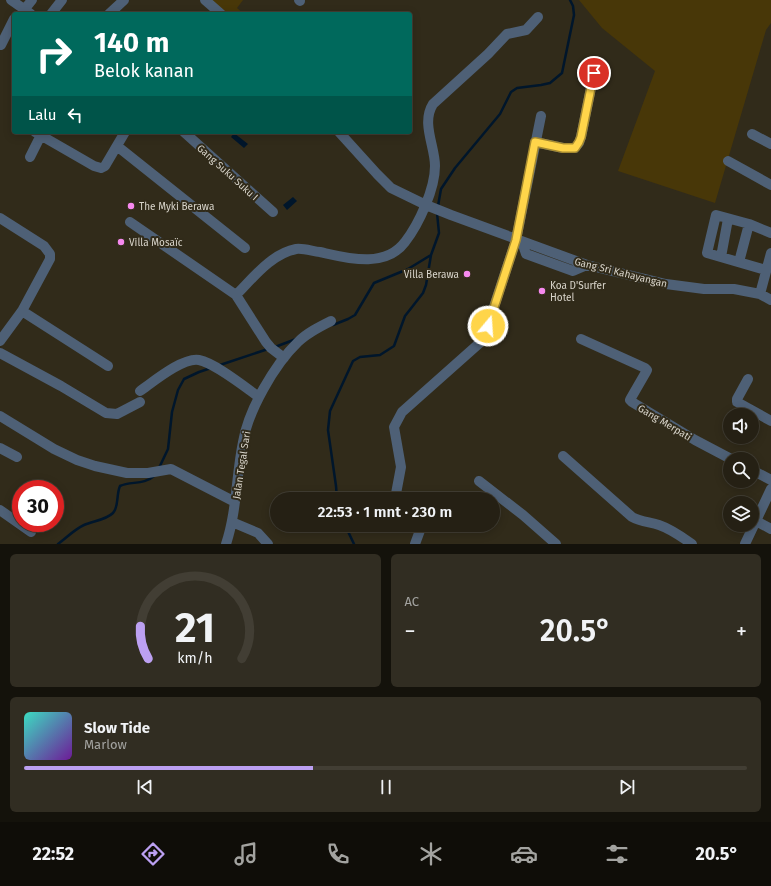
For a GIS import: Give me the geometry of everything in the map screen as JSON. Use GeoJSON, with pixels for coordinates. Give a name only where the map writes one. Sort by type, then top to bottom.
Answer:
{"type":"FeatureCollection","features":[{"type":"Feature","properties":{"kind":"street"},"geometry":{"type":"LineString","coordinates":[[11,0],[23,11],[32,0]]}},
{"type":"Feature","properties":{"kind":"street"},"geometry":{"type":"LineString","coordinates":[[53,12],[62,0]]}},
{"type":"Feature","properties":{"kind":"street"},"geometry":{"type":"LineString","coordinates":[[110,12],[124,0]]}},
{"type":"Feature","properties":{"kind":"street"},"geometry":{"type":"LineString","coordinates":[[205,0],[219,12]]}},
{"type":"Feature","properties":{"kind":"street"},"geometry":{"type":"LineString","coordinates":[[236,295],[270,261],[289,251],[296,249],[308,250],[348,258],[370,260],[384,257],[405,243],[426,205],[431,189],[435,165],[428,124],[430,108],[508,34],[526,30],[538,17]]}},
{"type":"Feature","properties":{"kind":"street"},"geometry":{"type":"LineString","coordinates":[[1,45],[12,23]]}},
{"type":"Feature","properties":{"kind":"street"},"geometry":{"type":"LineString","coordinates":[[535,142],[563,148],[575,148],[577,146],[581,137],[594,73]]}},
{"type":"Feature","properties":{"kind":"street"},"geometry":{"type":"LineString","coordinates":[[397,492],[401,467],[394,427],[402,412],[483,340],[519,241],[535,142],[541,116]]}},
{"type":"Feature","properties":{"kind":"street"},"geometry":{"type":"LineString","coordinates":[[30,157],[38,134],[94,166],[103,168],[124,134]]}},
{"type":"Feature","properties":{"kind":"street","name":"Gang Suku Suku I"},"geometry":{"type":"LineString","coordinates":[[186,134],[273,212]]}},
{"type":"Feature","properties":{"kind":"street","name":"Gang Sri Kahayangan"},"geometry":{"type":"LineString","coordinates":[[341,134],[391,188],[426,205],[519,241],[587,265],[666,284],[704,289],[734,289],[760,294],[771,300]]}},
{"type":"Feature","properties":{"kind":"street"},"geometry":{"type":"LineString","coordinates":[[752,134],[771,144]]}},
{"type":"Feature","properties":{"kind":"street"},"geometry":{"type":"LineString","coordinates":[[117,146],[245,248]]}},
{"type":"Feature","properties":{"kind":"street"},"geometry":{"type":"LineString","coordinates":[[728,161],[771,185]]}},
{"type":"Feature","properties":{"kind":"street"},"geometry":{"type":"LineString","coordinates":[[766,270],[708,253],[716,215],[749,224],[771,233]]}},
{"type":"Feature","properties":{"kind":"street"},"geometry":{"type":"LineString","coordinates":[[0,218],[44,246],[50,254],[50,259],[22,311],[0,341]]}},
{"type":"Feature","properties":{"kind":"street"},"geometry":{"type":"LineString","coordinates":[[721,257],[728,219]]}},
{"type":"Feature","properties":{"kind":"street"},"geometry":{"type":"LineString","coordinates":[[130,222],[236,295],[266,342],[284,358]]}},
{"type":"Feature","properties":{"kind":"street"},"geometry":{"type":"LineString","coordinates":[[739,262],[749,224]]}},
{"type":"Feature","properties":{"kind":"street"},"geometry":{"type":"LineString","coordinates":[[760,294],[771,253]]}},
{"type":"Feature","properties":{"kind":"street"},"geometry":{"type":"LineString","coordinates":[[22,311],[108,366]]}},
{"type":"Feature","properties":{"kind":"street","name":"Jalan Tegal Sari"},"geometry":{"type":"LineString","coordinates":[[226,544],[232,522],[245,432],[259,397],[284,358],[303,337],[330,321]]}},
{"type":"Feature","properties":{"kind":"street","name":"Gang Merpati"},"geometry":{"type":"LineString","coordinates":[[581,339],[645,368],[646,372],[630,400],[723,455]]}},
{"type":"Feature","properties":{"kind":"street"},"geometry":{"type":"LineString","coordinates":[[0,353],[106,412],[117,414],[176,366],[198,360],[218,368],[259,397]]}},
{"type":"Feature","properties":{"kind":"street"},"geometry":{"type":"LineString","coordinates":[[748,379],[737,399],[737,402],[771,421]]}},
{"type":"Feature","properties":{"kind":"street"},"geometry":{"type":"LineString","coordinates":[[0,416],[54,449],[77,460],[95,466],[127,473],[162,470],[235,502]]}},
{"type":"Feature","properties":{"kind":"street"},"geometry":{"type":"LineString","coordinates":[[759,419],[771,426]]}},
{"type":"Feature","properties":{"kind":"street"},"geometry":{"type":"LineString","coordinates":[[0,448],[16,457]]}},
{"type":"Feature","properties":{"kind":"street"},"geometry":{"type":"LineString","coordinates":[[563,456],[632,517],[668,528],[692,544]]}},
{"type":"Feature","properties":{"kind":"street"},"geometry":{"type":"LineString","coordinates":[[759,474],[771,480]]}},
{"type":"Feature","properties":{"kind":"street"},"geometry":{"type":"LineString","coordinates":[[479,481],[523,515],[556,544]]}},
{"type":"Feature","properties":{"kind":"street"},"geometry":{"type":"LineString","coordinates":[[759,515],[771,490]]}},
{"type":"Feature","properties":{"kind":"street"},"geometry":{"type":"LineString","coordinates":[[0,510],[12,519]]}},
{"type":"Feature","properties":{"kind":"street"},"geometry":{"type":"LineString","coordinates":[[232,522],[258,533],[268,544]]}},
{"type":"Feature","properties":{"kind":"street"},"geometry":{"type":"LineString","coordinates":[[759,523],[771,529]]}},
{"type":"Feature","properties":{"kind":"street"},"geometry":{"type":"LineString","coordinates":[[414,544],[419,532]]}},
{"type":"Feature","properties":{"kind":"street"},"geometry":{"type":"LineString","coordinates":[[745,544],[751,532]]}},
{"type":"Feature","properties":{"kind":"shaded area"},"geometry":{"type":"Polygon","coordinates":[[[209,0],[243,0],[237,8],[242,12],[223,12],[209,0]]]}},
{"type":"Feature","properties":{"kind":"shaded area"},"geometry":{"type":"Polygon","coordinates":[[[579,0],[771,0],[771,23],[766,30],[715,203],[618,171],[655,71],[602,28],[579,0]]]}},
{"type":"Feature","properties":{"kind":"water"},"geometry":{"type":"Polygon","coordinates":[[[235,134],[248,144],[244,148],[231,137],[235,134]]]}},
{"type":"Feature","properties":{"kind":"water"},"geometry":{"type":"Polygon","coordinates":[[[293,197],[297,201],[287,210],[283,205],[293,197]]]}},
{"type":"Feature","properties":{"kind":"waterway"},"geometry":{"type":"LineString","coordinates":[[438,206],[441,189],[455,168],[500,114],[511,92],[517,88],[550,83],[562,73],[574,15],[573,6],[570,0]]}},
{"type":"Feature","properties":{"kind":"waterway"},"geometry":{"type":"LineString","coordinates":[[333,325],[355,315],[374,283],[408,269],[431,255],[439,233],[437,213]]}},
{"type":"Feature","properties":{"kind":"waterway"},"geometry":{"type":"LineString","coordinates":[[336,492],[328,430],[330,411],[353,361],[360,357],[380,355],[394,346],[405,316],[423,293],[426,285],[431,255]]}},
{"type":"Feature","properties":{"kind":"waterway"},"geometry":{"type":"LineString","coordinates":[[275,347],[296,339]]}},
{"type":"Feature","properties":{"kind":"waterway"},"geometry":{"type":"LineString","coordinates":[[220,365],[268,349]]}},
{"type":"Feature","properties":{"kind":"waterway"},"geometry":{"type":"LineString","coordinates":[[159,468],[168,449],[172,412],[178,390],[184,379],[211,368]]}},
{"type":"Feature","properties":{"kind":"waterway"},"geometry":{"type":"LineString","coordinates":[[58,544],[81,527],[103,519],[113,513],[116,508],[120,486],[146,481],[154,476]]}},
{"type":"Feature","properties":{"kind":"waterway"},"geometry":{"type":"LineString","coordinates":[[348,532],[354,544]]}},
{"type":"Feature","properties":{"kind":"place","name":"The Myki Berawa"},"geometry":{"type":"Point","coordinates":[131,206]}},
{"type":"Feature","properties":{"kind":"place","name":"Villa Mosaïc"},"geometry":{"type":"Point","coordinates":[121,242]}},
{"type":"Feature","properties":{"kind":"place","name":"Villa Berawa"},"geometry":{"type":"Point","coordinates":[467,274]}},
{"type":"Feature","properties":{"kind":"place","name":"Koa D'Surfer Hotel"},"geometry":{"type":"Point","coordinates":[542,291]}},
{"type":"Feature","properties":{"kind":"route"},"geometry":{"type":"LineString","coordinates":[[488,326],[516,240],[535,142],[563,148],[575,148],[577,146],[581,137],[594,73]]}}]}
